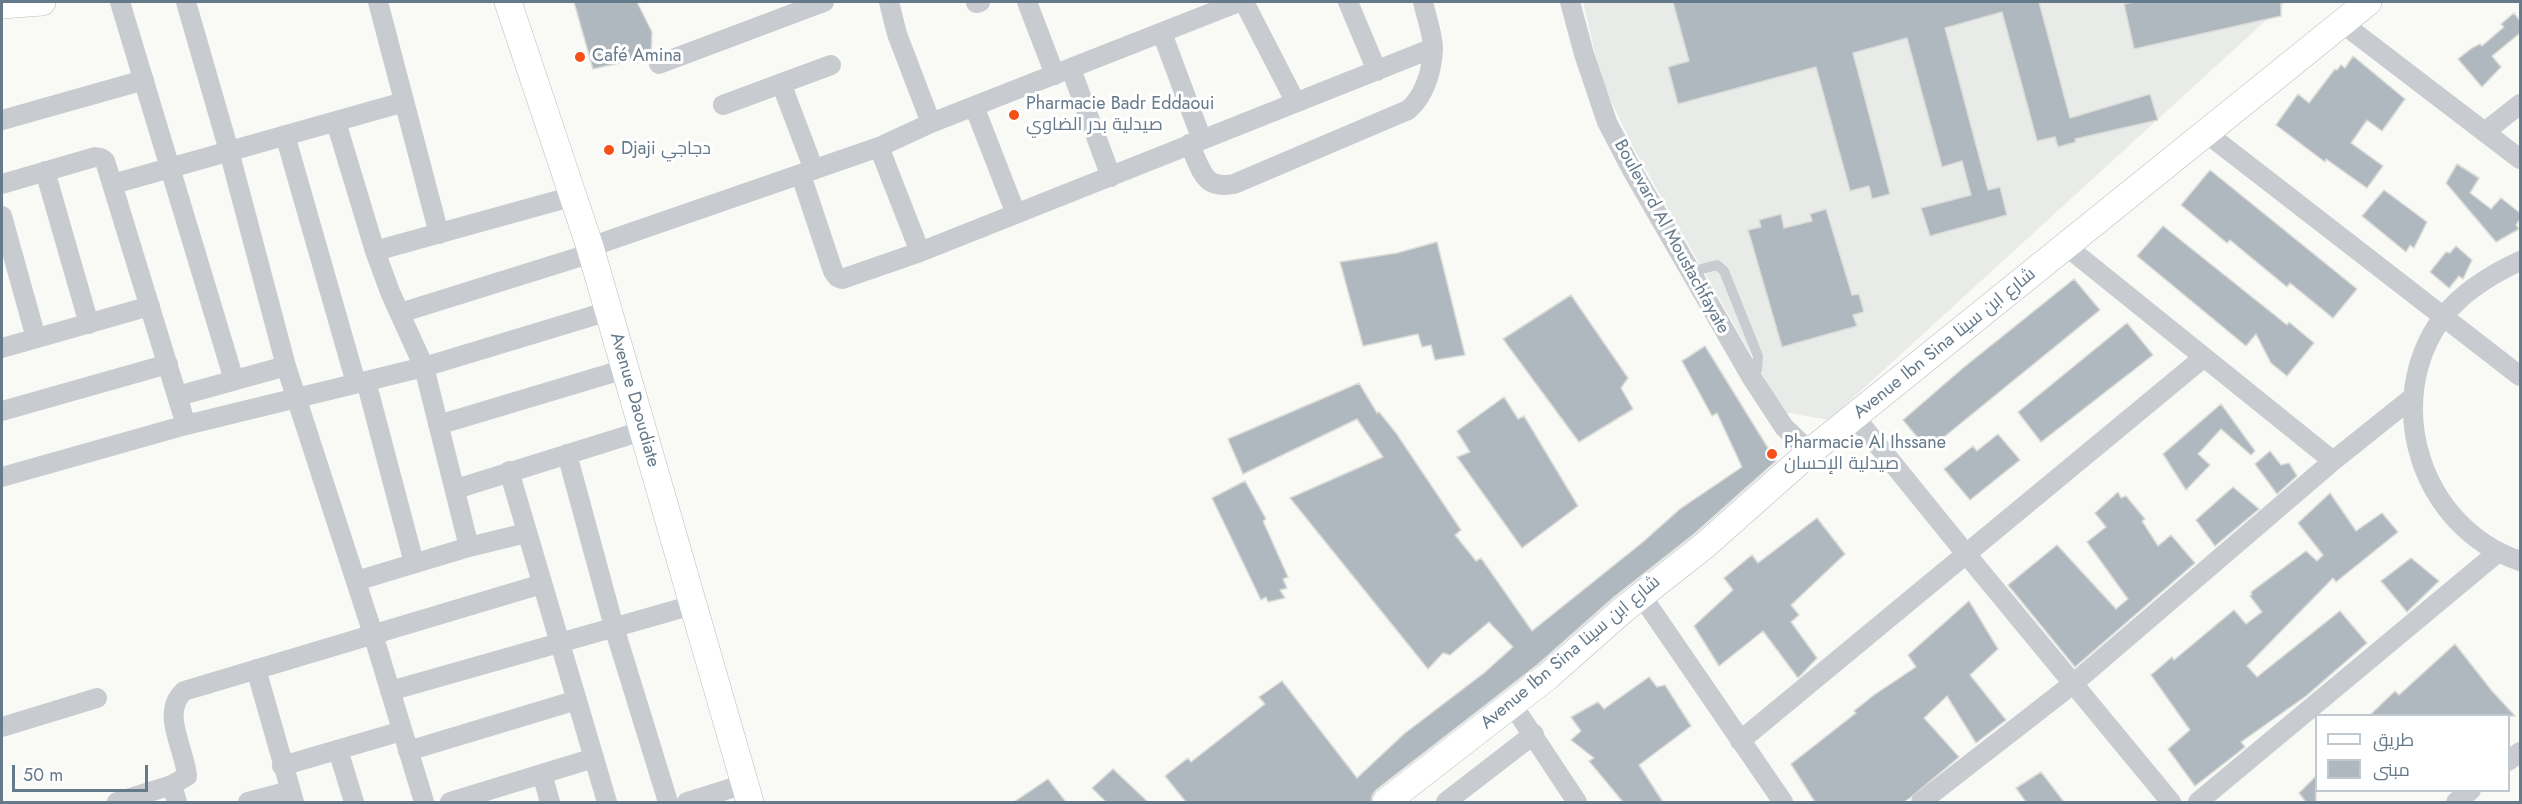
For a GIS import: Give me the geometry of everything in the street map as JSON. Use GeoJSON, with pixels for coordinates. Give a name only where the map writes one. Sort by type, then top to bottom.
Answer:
{"type":"FeatureCollection","features":[{"type":"Feature","properties":{"kind":"street"},"geometry":{"type":"LineString","coordinates":[[2,6],[42,2]]}},
{"type":"Feature","properties":{"kind":"street"},"geometry":{"type":"LineString","coordinates":[[120,2],[234,380]]}},
{"type":"Feature","properties":{"kind":"street"},"geometry":{"type":"LineString","coordinates":[[186,2],[229,151],[286,366],[373,634],[424,802]]}},
{"type":"Feature","properties":{"kind":"street"},"geometry":{"type":"LineString","coordinates":[[378,2],[440,234]]}},
{"type":"Feature","properties":{"kind":"street","name":"Avenue Daoudiate"},"geometry":{"type":"LineString","coordinates":[[508,2],[591,250],[748,793]]}},
{"type":"Feature","properties":{"kind":"street"},"geometry":{"type":"LineString","coordinates":[[660,64],[824,2]]}},
{"type":"Feature","properties":{"kind":"street"},"geometry":{"type":"LineString","coordinates":[[889,2],[897,34],[931,123]]}},
{"type":"Feature","properties":{"kind":"street"},"geometry":{"type":"LineString","coordinates":[[1028,2],[1111,177]]}},
{"type":"Feature","properties":{"kind":"street"},"geometry":{"type":"LineString","coordinates":[[400,313],[591,250],[879,147],[931,123],[1239,2]]}},
{"type":"Feature","properties":{"kind":"street"},"geometry":{"type":"LineString","coordinates":[[1244,2],[1295,101]]}},
{"type":"Feature","properties":{"kind":"street"},"geometry":{"type":"LineString","coordinates":[[1348,2],[1377,71]]}},
{"type":"Feature","properties":{"kind":"street"},"geometry":{"type":"LineString","coordinates":[[1162,33],[1208,181],[1220,187],[1234,184],[1408,110],[1417,102],[1426,86],[1433,48],[1423,2]]}},
{"type":"Feature","properties":{"kind":"street","name":"Boulevard Al Moustachfayate"},"geometry":{"type":"LineString","coordinates":[[1570,2],[1584,54],[1607,123],[1752,378],[1784,427],[1810,452]]}},
{"type":"Feature","properties":{"kind":"street","name":"Avenue Ibn Sina شارع ابن سينا"},"geometry":{"type":"LineString","coordinates":[[1386,802],[1512,704],[1641,595],[1704,546],[1810,452],[2368,2]]}},
{"type":"Feature","properties":{"kind":"street"},"geometry":{"type":"LineString","coordinates":[[2342,23],[2520,159]]}},
{"type":"Feature","properties":{"kind":"street"},"geometry":{"type":"LineString","coordinates":[[781,83],[808,172],[832,272],[837,277],[849,278],[1111,177],[1295,101],[1433,48]]}},
{"type":"Feature","properties":{"kind":"street"},"geometry":{"type":"LineString","coordinates":[[723,105],[831,65]]}},
{"type":"Feature","properties":{"kind":"street"},"geometry":{"type":"LineString","coordinates":[[2,120],[144,80]]}},
{"type":"Feature","properties":{"kind":"street"},"geometry":{"type":"LineString","coordinates":[[113,184],[404,102]]}},
{"type":"Feature","properties":{"kind":"street"},"geometry":{"type":"LineString","coordinates":[[2486,131],[2520,104]]}},
{"type":"Feature","properties":{"kind":"street"},"geometry":{"type":"LineString","coordinates":[[974,106],[1016,214]]}},
{"type":"Feature","properties":{"kind":"street"},"geometry":{"type":"LineString","coordinates":[[336,122],[375,251],[424,367],[469,547]]}},
{"type":"Feature","properties":{"kind":"street"},"geometry":{"type":"LineString","coordinates":[[2205,132],[2520,376]]}},
{"type":"Feature","properties":{"kind":"street"},"geometry":{"type":"LineString","coordinates":[[285,135],[414,563]]}},
{"type":"Feature","properties":{"kind":"street"},"geometry":{"type":"LineString","coordinates":[[879,147],[920,252]]}},
{"type":"Feature","properties":{"kind":"street"},"geometry":{"type":"LineString","coordinates":[[2,184],[94,157],[105,161],[186,425]]}},
{"type":"Feature","properties":{"kind":"street"},"geometry":{"type":"LineString","coordinates":[[45,171],[89,324]]}},
{"type":"Feature","properties":{"kind":"street"},"geometry":{"type":"LineString","coordinates":[[375,251],[574,196]]}},
{"type":"Feature","properties":{"kind":"street"},"geometry":{"type":"LineString","coordinates":[[2,216],[36,339]]}},
{"type":"Feature","properties":{"kind":"street"},"geometry":{"type":"LineString","coordinates":[[2066,246],[2333,461]]}},
{"type":"Feature","properties":{"kind":"street"},"geometry":{"type":"LineString","coordinates":[[2520,261],[2477,283],[2444,317],[2422,355],[2413,397],[2415,444],[2432,488],[2459,525],[2497,553],[2520,561]]}},
{"type":"Feature","properties":{"kind":"street"},"geometry":{"type":"LineString","coordinates":[[2,348],[150,306]]}},
{"type":"Feature","properties":{"kind":"street"},"geometry":{"type":"LineString","coordinates":[[2,477],[186,425],[424,367],[609,311]]}},
{"type":"Feature","properties":{"kind":"street"},"geometry":{"type":"LineString","coordinates":[[1740,741],[2203,358]]}},
{"type":"Feature","properties":{"kind":"street"},"geometry":{"type":"LineString","coordinates":[[2,411],[168,363]]}},
{"type":"Feature","properties":{"kind":"street"},"geometry":{"type":"LineString","coordinates":[[178,396],[286,366]]}},
{"type":"Feature","properties":{"kind":"street"},"geometry":{"type":"LineString","coordinates":[[438,425],[625,369]]}},
{"type":"Feature","properties":{"kind":"street"},"geometry":{"type":"LineString","coordinates":[[1921,802],[2074,683],[2333,461],[2413,397]]}},
{"type":"Feature","properties":{"kind":"street"},"geometry":{"type":"LineString","coordinates":[[1855,417],[2171,802]]}},
{"type":"Feature","properties":{"kind":"street"},"geometry":{"type":"LineString","coordinates":[[456,489],[508,471],[642,432]]}},
{"type":"Feature","properties":{"kind":"street"},"geometry":{"type":"LineString","coordinates":[[567,454],[614,627],[668,802]]}},
{"type":"Feature","properties":{"kind":"street"},"geometry":{"type":"LineString","coordinates":[[508,471],[607,802]]}},
{"type":"Feature","properties":{"kind":"street"},"geometry":{"type":"LineString","coordinates":[[356,581],[469,547],[526,533]]}},
{"type":"Feature","properties":{"kind":"street"},"geometry":{"type":"LineString","coordinates":[[2198,802],[2497,553]]}},
{"type":"Feature","properties":{"kind":"street"},"geometry":{"type":"LineString","coordinates":[[117,802],[174,794],[187,776],[172,709],[177,697],[184,691],[197,685],[542,584]]}},
{"type":"Feature","properties":{"kind":"street"},"geometry":{"type":"LineString","coordinates":[[1641,595],[1783,802]]}},
{"type":"Feature","properties":{"kind":"street"},"geometry":{"type":"LineString","coordinates":[[390,691],[693,605]]}},
{"type":"Feature","properties":{"kind":"street"},"geometry":{"type":"LineString","coordinates":[[248,802],[292,796],[256,669]]}},
{"type":"Feature","properties":{"kind":"street"},"geometry":{"type":"LineString","coordinates":[[2,727],[97,699]]}},
{"type":"Feature","properties":{"kind":"street"},"geometry":{"type":"LineString","coordinates":[[408,751],[577,700]]}},
{"type":"Feature","properties":{"kind":"street"},"geometry":{"type":"LineString","coordinates":[[1512,704],[1577,802]]}},
{"type":"Feature","properties":{"kind":"street"},"geometry":{"type":"LineString","coordinates":[[282,766],[402,731]]}},
{"type":"Feature","properties":{"kind":"street"},"geometry":{"type":"LineString","coordinates":[[1446,802],[1534,734]]}},
{"type":"Feature","properties":{"kind":"street"},"geometry":{"type":"LineString","coordinates":[[338,750],[354,802]]}},
{"type":"Feature","properties":{"kind":"street"},"geometry":{"type":"LineString","coordinates":[[450,802],[594,758]]}},
{"type":"Feature","properties":{"kind":"street"},"geometry":{"type":"LineString","coordinates":[[542,774],[550,802]]}},
{"type":"Feature","properties":{"kind":"street"},"geometry":{"type":"LineString","coordinates":[[2456,802],[2468,792]]}},
{"type":"Feature","properties":{"kind":"street"},"geometry":{"type":"LineString","coordinates":[[687,802],[748,793]]}},
{"type":"Feature","properties":{"kind":"lane"},"geometry":{"type":"LineString","coordinates":[[1690,272],[1717,265],[1724,271],[1758,356],[1757,370],[1752,378]]}},
{"type":"Feature","properties":{"kind":"shaded area"},"geometry":{"type":"Polygon","coordinates":[[[1583,2],[2286,2],[1829,420],[1784,412],[1634,149],[1602,82],[1583,2]]]}},
{"type":"Feature","properties":{"kind":"building"},"geometry":{"type":"Polygon","coordinates":[[[574,2],[637,2],[652,32],[651,56],[593,69],[574,2]]]}},
{"type":"Feature","properties":{"kind":"building"},"geometry":{"type":"Polygon","coordinates":[[[1673,2],[2039,2],[2070,118],[2150,94],[2158,120],[2075,139],[2076,142],[2058,147],[2055,137],[2037,141],[2002,12],[1945,28],[1988,190],[2000,187],[2007,215],[1930,236],[1921,208],[1971,195],[1962,161],[1942,167],[1907,38],[1853,53],[1890,194],[1872,199],[1869,186],[1850,191],[1816,67],[1678,104],[1668,67],[1689,61],[1673,2]]]}},
{"type":"Feature","properties":{"kind":"building"},"geometry":{"type":"Polygon","coordinates":[[[2134,2],[2281,2],[2281,16],[2134,49],[2124,4],[2134,2]]]}},
{"type":"Feature","properties":{"kind":"building"},"geometry":{"type":"Polygon","coordinates":[[[2514,13],[2520,21],[2520,33],[2492,56],[2501,67],[2482,87],[2458,59],[2472,48],[2480,44],[2482,46],[2504,27],[2501,24],[2514,13]]]}},
{"type":"Feature","properties":{"kind":"building"},"geometry":{"type":"Polygon","coordinates":[[[2353,56],[2405,99],[2382,131],[2367,120],[2351,143],[2383,166],[2367,188],[2326,159],[2325,162],[2276,125],[2298,94],[2309,103],[2335,69],[2337,70],[2341,65],[2345,68],[2353,56]]]}},
{"type":"Feature","properties":{"kind":"building"},"geometry":{"type":"Polygon","coordinates":[[[2457,164],[2479,178],[2470,193],[2491,209],[2501,198],[2520,213],[2520,219],[2516,225],[2519,229],[2496,242],[2446,183],[2457,164]]]}},
{"type":"Feature","properties":{"kind":"building"},"geometry":{"type":"Polygon","coordinates":[[[2210,170],[2357,289],[2333,318],[2290,283],[2287,287],[2230,240],[2227,243],[2181,205],[2210,170]]]}},
{"type":"Feature","properties":{"kind":"building"},"geometry":{"type":"Polygon","coordinates":[[[2384,190],[2427,222],[2414,248],[2410,245],[2406,252],[2362,216],[2384,190]]]}},
{"type":"Feature","properties":{"kind":"building"},"geometry":{"type":"Polygon","coordinates":[[[1826,209],[1852,295],[1859,294],[1864,312],[1853,315],[1857,326],[1782,347],[1748,230],[1761,227],[1759,220],[1781,214],[1784,228],[1812,221],[1810,214],[1826,209]]]}},
{"type":"Feature","properties":{"kind":"building"},"geometry":{"type":"Polygon","coordinates":[[[2163,226],[2287,325],[2289,322],[2314,343],[2287,376],[2271,363],[2256,334],[2246,346],[2137,256],[2163,226]]]}},
{"type":"Feature","properties":{"kind":"building"},"geometry":{"type":"Polygon","coordinates":[[[1437,242],[1465,355],[1435,360],[1431,345],[1422,347],[1418,334],[1363,346],[1340,262],[1397,253],[1437,242]]]}},
{"type":"Feature","properties":{"kind":"building"},"geometry":{"type":"Polygon","coordinates":[[[2456,246],[2472,260],[2463,279],[2459,276],[2449,288],[2430,272],[2446,252],[2450,253],[2456,246]]]}},
{"type":"Feature","properties":{"kind":"building"},"geometry":{"type":"Polygon","coordinates":[[[2074,279],[2100,310],[1928,450],[1903,420],[1963,368],[2074,279]]]}},
{"type":"Feature","properties":{"kind":"building"},"geometry":{"type":"Polygon","coordinates":[[[1571,295],[1628,378],[1621,388],[1633,409],[1579,442],[1503,339],[1571,295]]]}},
{"type":"Feature","properties":{"kind":"building"},"geometry":{"type":"Polygon","coordinates":[[[2127,323],[2153,355],[2041,442],[2018,412],[2127,323]]]}},
{"type":"Feature","properties":{"kind":"building"},"geometry":{"type":"Polygon","coordinates":[[[1705,346],[1776,461],[1694,534],[1614,597],[1537,665],[1376,790],[1371,802],[1186,802],[1165,776],[1188,758],[1191,762],[1265,704],[1259,697],[1282,681],[1357,778],[1404,734],[1484,673],[1513,647],[1489,622],[1450,655],[1443,653],[1428,669],[1290,498],[1383,457],[1357,419],[1243,474],[1228,439],[1359,383],[1377,413],[1379,412],[1396,433],[1461,530],[1455,535],[1476,561],[1481,558],[1532,631],[1643,542],[1680,509],[1742,467],[1717,413],[1712,416],[1682,361],[1705,346]]]}},
{"type":"Feature","properties":{"kind":"building"},"geometry":{"type":"Polygon","coordinates":[[[1504,397],[1518,419],[1524,416],[1578,506],[1522,548],[1457,457],[1470,452],[1457,431],[1504,397]]]}},
{"type":"Feature","properties":{"kind":"building"},"geometry":{"type":"Polygon","coordinates":[[[2221,404],[2255,451],[2251,455],[2221,429],[2198,454],[2210,465],[2186,490],[2163,454],[2221,404]]]}},
{"type":"Feature","properties":{"kind":"building"},"geometry":{"type":"Polygon","coordinates":[[[1998,434],[2020,460],[1970,500],[1944,469],[1973,446],[1977,451],[1998,434]]]}},
{"type":"Feature","properties":{"kind":"building"},"geometry":{"type":"Polygon","coordinates":[[[2270,451],[2281,465],[2289,463],[2297,476],[2277,494],[2255,464],[2270,451]]]}},
{"type":"Feature","properties":{"kind":"building"},"geometry":{"type":"Polygon","coordinates":[[[1245,481],[1266,519],[1263,521],[1288,577],[1283,579],[1287,588],[1280,590],[1285,598],[1268,602],[1266,597],[1261,600],[1212,498],[1245,481]]]}},
{"type":"Feature","properties":{"kind":"building"},"geometry":{"type":"Polygon","coordinates":[[[2233,487],[2259,509],[2215,546],[2196,520],[2233,487]]]}},
{"type":"Feature","properties":{"kind":"building"},"geometry":{"type":"Polygon","coordinates":[[[2118,492],[2121,498],[2126,496],[2145,519],[2142,521],[2158,546],[2171,535],[2195,563],[2075,667],[2008,585],[2057,545],[2116,609],[2128,599],[2087,542],[2106,527],[2095,513],[2118,492]]]}},
{"type":"Feature","properties":{"kind":"building"},"geometry":{"type":"Polygon","coordinates":[[[2330,493],[2356,531],[2382,513],[2398,532],[2336,582],[2333,578],[2247,666],[2257,677],[2340,611],[2367,643],[2306,696],[2241,742],[2245,747],[2195,786],[2168,749],[2190,730],[2151,675],[2172,657],[2174,660],[2234,610],[2246,624],[2262,612],[2250,596],[2251,592],[2306,551],[2317,561],[2323,555],[2298,523],[2330,493]]]}},
{"type":"Feature","properties":{"kind":"building"},"geometry":{"type":"Polygon","coordinates":[[[1817,518],[1845,554],[1791,605],[1799,615],[1791,622],[1817,658],[1798,678],[1763,631],[1719,666],[1694,626],[1733,590],[1724,578],[1752,555],[1758,563],[1817,518]]]}},
{"type":"Feature","properties":{"kind":"building"},"geometry":{"type":"Polygon","coordinates":[[[2411,558],[2439,581],[2407,612],[2381,581],[2411,558]]]}},
{"type":"Feature","properties":{"kind":"building"},"geometry":{"type":"Polygon","coordinates":[[[1969,601],[1998,649],[1970,675],[2006,720],[1976,743],[1947,696],[1924,718],[1959,757],[1910,798],[1904,802],[1815,802],[1791,764],[1856,713],[1854,711],[1874,695],[1916,667],[1908,655],[1969,601]]]}},
{"type":"Feature","properties":{"kind":"building"},"geometry":{"type":"Polygon","coordinates":[[[2455,644],[2515,716],[2510,716],[2510,714],[2371,714],[2395,691],[2399,695],[2455,644]]]}},
{"type":"Feature","properties":{"kind":"building"},"geometry":{"type":"Polygon","coordinates":[[[1649,677],[1657,687],[1665,685],[1691,726],[1639,765],[1663,802],[1623,802],[1589,761],[1594,758],[1571,740],[1581,731],[1571,717],[1598,702],[1604,709],[1649,677]]]}},
{"type":"Feature","properties":{"kind":"building"},"geometry":{"type":"Polygon","coordinates":[[[1113,769],[1148,802],[1106,802],[1092,788],[1113,769]]]}},
{"type":"Feature","properties":{"kind":"building"},"geometry":{"type":"Polygon","coordinates":[[[2041,772],[2064,802],[2026,802],[2016,788],[2041,772]]]}},
{"type":"Feature","properties":{"kind":"building"},"geometry":{"type":"Polygon","coordinates":[[[2315,777],[2316,802],[2306,802],[2299,793],[2315,777]]]}},
{"type":"Feature","properties":{"kind":"building"},"geometry":{"type":"Polygon","coordinates":[[[1048,779],[1066,802],[1014,802],[1048,779]]]}},
{"type":"Feature","properties":{"kind":"place","name":"Café Amina"},"geometry":{"type":"Point","coordinates":[580,57]}},
{"type":"Feature","properties":{"kind":"place","name":"Pharmacie Badr Eddaoui صيدلية بدر الضاوي"},"geometry":{"type":"Point","coordinates":[1014,115]}},
{"type":"Feature","properties":{"kind":"place","name":"Djaji دجاجي"},"geometry":{"type":"Point","coordinates":[609,150]}},
{"type":"Feature","properties":{"kind":"place","name":"Pharmacie Al Ihssane صيدلية الإحسان"},"geometry":{"type":"Point","coordinates":[1772,454]}}]}
